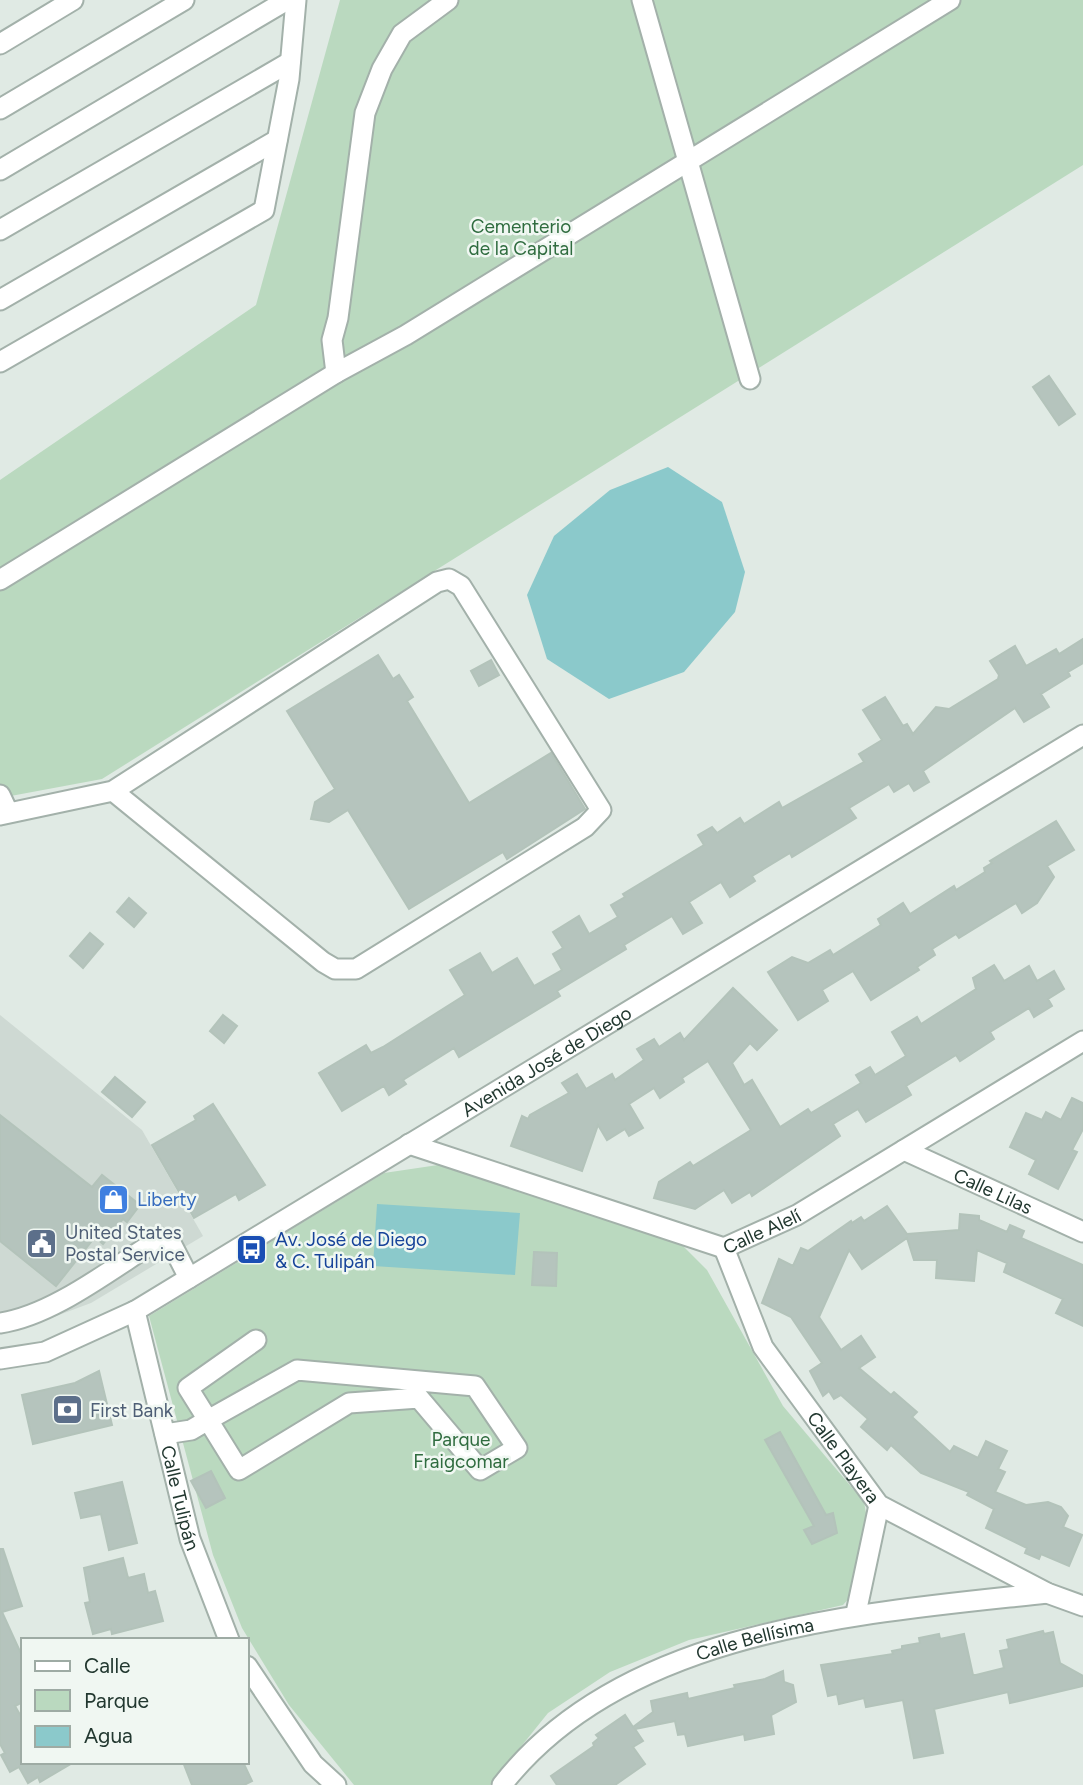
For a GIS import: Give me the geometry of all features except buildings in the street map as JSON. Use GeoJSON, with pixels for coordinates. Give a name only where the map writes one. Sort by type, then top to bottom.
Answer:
{"type":"FeatureCollection","features":[{"type":"Feature","properties":{"kind":"street"},"geometry":{"type":"LineString","coordinates":[[0,44],[73,0]]}},
{"type":"Feature","properties":{"kind":"street"},"geometry":{"type":"LineString","coordinates":[[0,109],[184,0]]}},
{"type":"Feature","properties":{"kind":"street"},"geometry":{"type":"LineString","coordinates":[[0,170],[286,0]]}},
{"type":"Feature","properties":{"kind":"street"},"geometry":{"type":"LineString","coordinates":[[0,362],[264,210],[290,62],[296,0]]}},
{"type":"Feature","properties":{"kind":"street"},"geometry":{"type":"LineString","coordinates":[[336,373],[332,340],[338,318],[365,113],[382,69],[402,34],[448,0]]}},
{"type":"Feature","properties":{"kind":"street"},"geometry":{"type":"LineString","coordinates":[[642,0],[750,379]]}},
{"type":"Feature","properties":{"kind":"street"},"geometry":{"type":"LineString","coordinates":[[0,580],[336,373],[407,335],[950,0]]}},
{"type":"Feature","properties":{"kind":"street"},"geometry":{"type":"LineString","coordinates":[[0,230],[290,62]]}},
{"type":"Feature","properties":{"kind":"street"},"geometry":{"type":"LineString","coordinates":[[0,300],[277,140]]}},
{"type":"Feature","properties":{"kind":"street"},"geometry":{"type":"LineString","coordinates":[[3,808],[113,790],[437,582],[449,579],[461,586],[601,810],[585,827],[355,969],[344,971],[323,962],[113,790]]}},
{"type":"Feature","properties":{"kind":"street","name":"Avenida José de Diego"},"geometry":{"type":"LineString","coordinates":[[0,1359],[45,1352],[135,1311],[1083,735]]}},
{"type":"Feature","properties":{"kind":"street","name":"Calle Alelí"},"geometry":{"type":"LineString","coordinates":[[409,1144],[723,1248],[797,1215],[1083,1041]]}},
{"type":"Feature","properties":{"kind":"street","name":"Calle Lilas"},"geometry":{"type":"LineString","coordinates":[[904,1150],[1083,1232]]}},
{"type":"Feature","properties":{"kind":"street"},"geometry":{"type":"LineString","coordinates":[[0,1323],[18,1321],[54,1303],[161,1238],[170,1241],[189,1279]]}},
{"type":"Feature","properties":{"kind":"street","name":"Calle Playera"},"geometry":{"type":"LineString","coordinates":[[723,1248],[763,1347],[879,1505],[1047,1593],[1083,1606]]}},
{"type":"Feature","properties":{"kind":"street","name":"Calle Tulipán"},"geometry":{"type":"LineString","coordinates":[[135,1311],[190,1539],[228,1638]]}},
{"type":"Feature","properties":{"kind":"street"},"geometry":{"type":"LineString","coordinates":[[165,1434],[191,1430],[208,1420],[297,1370],[475,1386],[517,1448],[480,1470],[419,1398],[349,1403],[239,1470],[208,1420],[188,1388],[256,1340]]}},
{"type":"Feature","properties":{"kind":"street"},"geometry":{"type":"LineString","coordinates":[[856,1614],[879,1505]]}},
{"type":"Feature","properties":{"kind":"street","name":"Calle Bellísima"},"geometry":{"type":"LineString","coordinates":[[502,1785],[523,1758],[598,1700],[677,1659],[856,1614],[1047,1593]]}},
{"type":"Feature","properties":{"kind":"street"},"geometry":{"type":"LineString","coordinates":[[248,1667],[313,1764],[336,1785]]}},
{"type":"Feature","properties":{"kind":"shaded area"},"geometry":{"type":"Polygon","coordinates":[[[0,1015],[142,1130],[203,1236],[91,1303],[32,1325],[0,1331],[0,1015]]]}},
{"type":"Feature","properties":{"kind":"green space","name":"Cementerio de la Capital"},"geometry":{"type":"Polygon","coordinates":[[[340,0],[1083,0],[1083,165],[102,779],[0,798],[0,480],[256,305],[340,0]]]}},
{"type":"Feature","properties":{"kind":"green space","name":"Parque Fraigcomar"},"geometry":{"type":"Polygon","coordinates":[[[438,1165],[465,1170],[680,1243],[707,1270],[783,1406],[864,1502],[867,1518],[851,1596],[843,1605],[689,1640],[610,1672],[548,1713],[490,1785],[354,1785],[289,1705],[242,1628],[213,1555],[149,1316],[384,1173],[438,1165]]]}},
{"type":"Feature","properties":{"kind":"water"},"geometry":{"type":"Polygon","coordinates":[[[668,467],[722,502],[745,572],[735,612],[684,672],[609,699],[547,659],[527,595],[554,536],[610,490],[668,467]]]}},
{"type":"Feature","properties":{"kind":"water"},"geometry":{"type":"Polygon","coordinates":[[[377,1204],[520,1213],[515,1275],[373,1266],[377,1204]]]}},
{"type":"Feature","properties":{"kind":"place","name":"Liberty"},"geometry":{"type":"Point","coordinates":[114,1199]}},
{"type":"Feature","properties":{"kind":"place","name":"United States Postal Service"},"geometry":{"type":"Point","coordinates":[42,1243]}},
{"type":"Feature","properties":{"kind":"place","name":"Av. José de Diego & C. Tulipán"},"geometry":{"type":"Point","coordinates":[252,1250]}},
{"type":"Feature","properties":{"kind":"place","name":"First Bank"},"geometry":{"type":"Point","coordinates":[67,1410]}}]}
